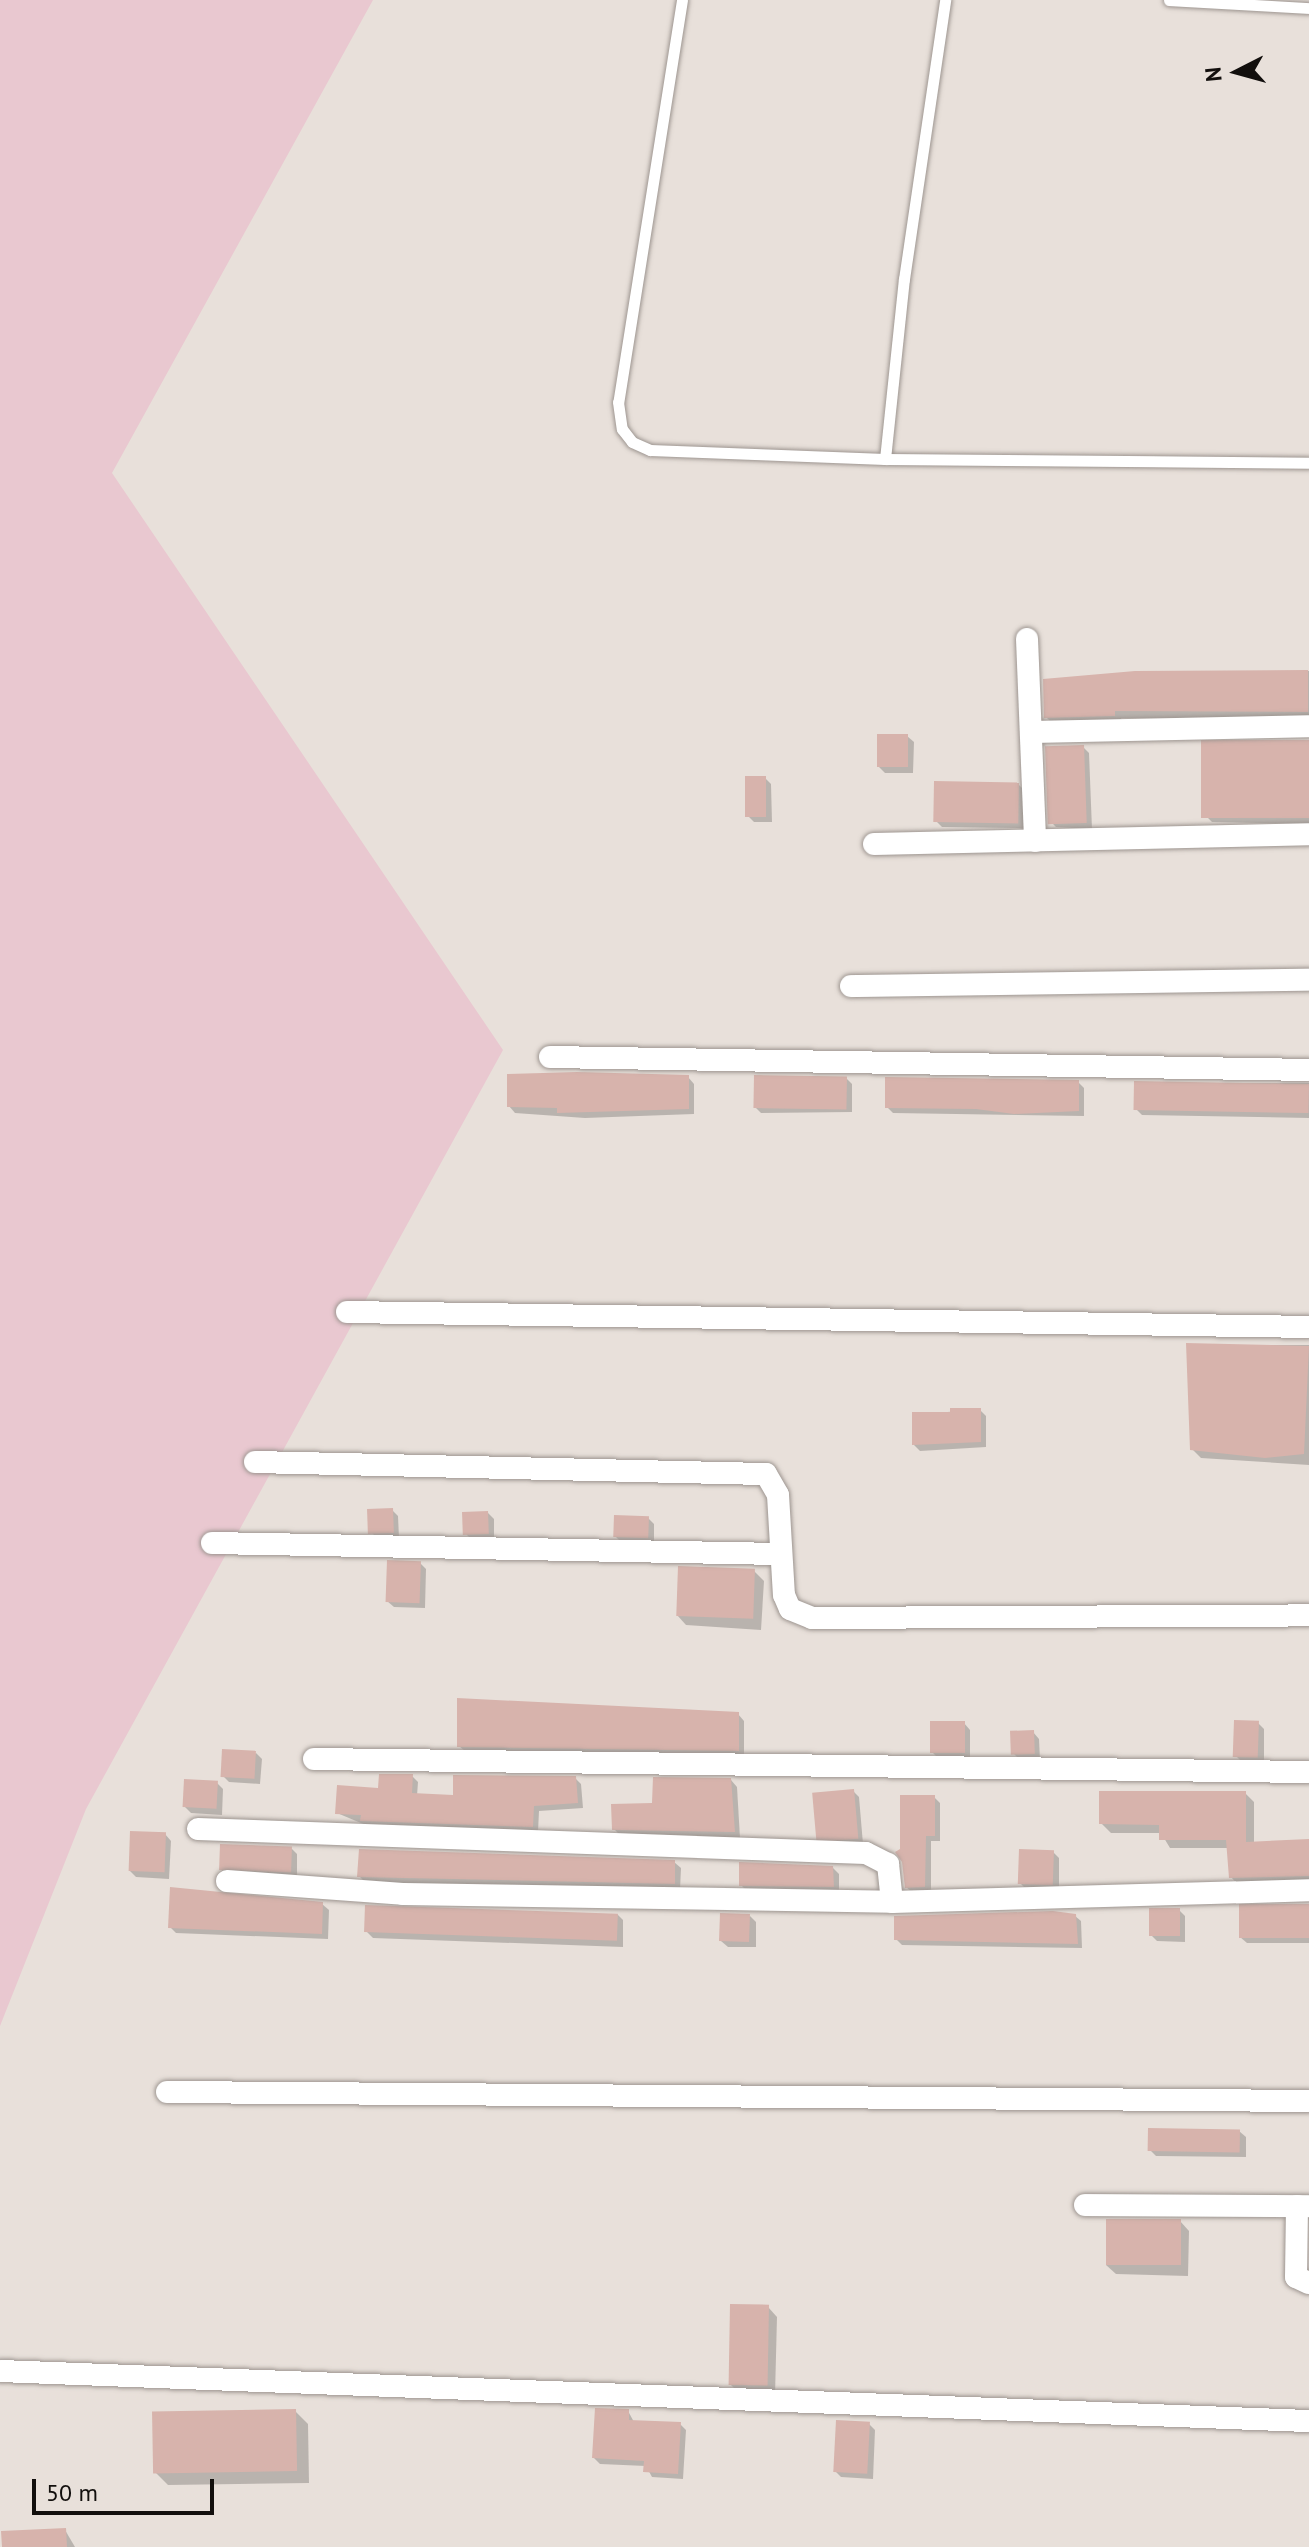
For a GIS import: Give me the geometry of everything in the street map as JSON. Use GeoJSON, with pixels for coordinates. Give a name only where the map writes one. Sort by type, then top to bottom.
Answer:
{"type":"FeatureCollection","features":[{"type":"Feature","properties":{"kind":"street"},"geometry":{"type":"LineString","coordinates":[[1027,639],[1035,841]]}},
{"type":"Feature","properties":{"kind":"street"},"geometry":{"type":"LineString","coordinates":[[1031,732],[1309,726]]}},
{"type":"Feature","properties":{"kind":"street"},"geometry":{"type":"LineString","coordinates":[[874,844],[1309,834]]}},
{"type":"Feature","properties":{"kind":"street"},"geometry":{"type":"LineString","coordinates":[[851,986],[1309,980]]}},
{"type":"Feature","properties":{"kind":"street"},"geometry":{"type":"LineString","coordinates":[[550,1057],[1309,1070]]}},
{"type":"Feature","properties":{"kind":"street"},"geometry":{"type":"LineString","coordinates":[[347,1312],[1309,1327]]}},
{"type":"Feature","properties":{"kind":"street"},"geometry":{"type":"LineString","coordinates":[[255,1462],[753,1471],[773,1481],[778,1495],[779,1554],[790,1609],[812,1618],[1309,1615]]}},
{"type":"Feature","properties":{"kind":"street"},"geometry":{"type":"LineString","coordinates":[[212,1543],[779,1554]]}},
{"type":"Feature","properties":{"kind":"street"},"geometry":{"type":"LineString","coordinates":[[314,1759],[1309,1772]]}},
{"type":"Feature","properties":{"kind":"street"},"geometry":{"type":"LineString","coordinates":[[198,1829],[866,1853],[888,1864],[892,1902]]}},
{"type":"Feature","properties":{"kind":"street"},"geometry":{"type":"LineString","coordinates":[[227,1881],[403,1894],[892,1902],[1309,1890]]}},
{"type":"Feature","properties":{"kind":"street"},"geometry":{"type":"LineString","coordinates":[[167,2092],[1309,2101]]}},
{"type":"Feature","properties":{"kind":"street"},"geometry":{"type":"LineString","coordinates":[[1085,2205],[1303,2206],[1296,2277],[1309,2283]]}},
{"type":"Feature","properties":{"kind":"street"},"geometry":{"type":"LineString","coordinates":[[0,2371],[1309,2421]]}},
{"type":"Feature","properties":{"kind":"lane"},"geometry":{"type":"LineString","coordinates":[[682,0],[618,402],[622,429],[632,442],[650,450],[885,459],[1309,463]]}},
{"type":"Feature","properties":{"kind":"lane"},"geometry":{"type":"LineString","coordinates":[[885,459],[904,279],[945,0]]}},
{"type":"Feature","properties":{"kind":"lane"},"geometry":{"type":"LineString","coordinates":[[1169,0],[1309,8]]}},
{"type":"Feature","properties":{"kind":"shaded area"},"geometry":{"type":"Polygon","coordinates":[[[0,0],[373,0],[112,473],[503,1050],[86,1809],[0,2026],[0,0]]]}},
{"type":"Feature","properties":{"kind":"building"},"geometry":{"type":"Polygon","coordinates":[[[1308,670],[1308,712],[1115,711],[1115,716],[1044,718],[1043,679],[1135,671],[1308,670]]]}},
{"type":"Feature","properties":{"kind":"building"},"geometry":{"type":"Polygon","coordinates":[[[877,734],[908,734],[908,767],[877,767],[877,734]]]}},
{"type":"Feature","properties":{"kind":"building"},"geometry":{"type":"Polygon","coordinates":[[[1201,740],[1309,740],[1309,818],[1201,818],[1201,740]]]}},
{"type":"Feature","properties":{"kind":"building"},"geometry":{"type":"Polygon","coordinates":[[[1084,745],[1087,823],[1048,824],[1045,746],[1084,745]]]}},
{"type":"Feature","properties":{"kind":"building"},"geometry":{"type":"Polygon","coordinates":[[[745,776],[766,776],[766,817],[745,817],[745,776]]]}},
{"type":"Feature","properties":{"kind":"building"},"geometry":{"type":"Polygon","coordinates":[[[934,781],[1019,782],[1018,823],[933,822],[934,781]]]}},
{"type":"Feature","properties":{"kind":"building"},"geometry":{"type":"Polygon","coordinates":[[[507,1074],[689,1075],[689,1109],[557,1113],[557,1108],[507,1107],[507,1074]]]}},
{"type":"Feature","properties":{"kind":"building"},"geometry":{"type":"Polygon","coordinates":[[[754,1075],[847,1077],[846,1110],[753,1108],[754,1075]]]}},
{"type":"Feature","properties":{"kind":"building"},"geometry":{"type":"Polygon","coordinates":[[[885,1077],[1079,1080],[1079,1111],[1014,1114],[976,1109],[885,1108],[885,1077]]]}},
{"type":"Feature","properties":{"kind":"building"},"geometry":{"type":"Polygon","coordinates":[[[1134,1081],[1309,1084],[1308,1113],[1133,1110],[1134,1081]]]}},
{"type":"Feature","properties":{"kind":"building"},"geometry":{"type":"Polygon","coordinates":[[[1186,1343],[1309,1346],[1304,1454],[1265,1458],[1190,1450],[1186,1343]]]}},
{"type":"Feature","properties":{"kind":"building"},"geometry":{"type":"Polygon","coordinates":[[[950,1408],[981,1408],[981,1442],[912,1445],[912,1412],[950,1412],[950,1408]]]}},
{"type":"Feature","properties":{"kind":"building"},"geometry":{"type":"Polygon","coordinates":[[[393,1508],[394,1533],[368,1534],[367,1509],[393,1508]]]}},
{"type":"Feature","properties":{"kind":"building"},"geometry":{"type":"Polygon","coordinates":[[[488,1511],[489,1534],[463,1535],[462,1512],[488,1511]]]}},
{"type":"Feature","properties":{"kind":"building"},"geometry":{"type":"Polygon","coordinates":[[[614,1515],[649,1516],[648,1538],[613,1537],[614,1515]]]}},
{"type":"Feature","properties":{"kind":"building"},"geometry":{"type":"Polygon","coordinates":[[[387,1560],[421,1561],[420,1603],[386,1602],[387,1560]]]}},
{"type":"Feature","properties":{"kind":"building"},"geometry":{"type":"Polygon","coordinates":[[[678,1566],[755,1569],[753,1619],[676,1616],[678,1566]]]}},
{"type":"Feature","properties":{"kind":"building"},"geometry":{"type":"Polygon","coordinates":[[[457,1698],[739,1712],[739,1751],[457,1747],[457,1698]]]}},
{"type":"Feature","properties":{"kind":"building"},"geometry":{"type":"Polygon","coordinates":[[[1234,1720],[1259,1721],[1258,1758],[1233,1757],[1234,1720]]]}},
{"type":"Feature","properties":{"kind":"building"},"geometry":{"type":"Polygon","coordinates":[[[930,1721],[965,1721],[965,1753],[930,1753],[930,1721]]]}},
{"type":"Feature","properties":{"kind":"building"},"geometry":{"type":"Polygon","coordinates":[[[1034,1730],[1035,1754],[1011,1755],[1010,1731],[1034,1730]]]}},
{"type":"Feature","properties":{"kind":"building"},"geometry":{"type":"Polygon","coordinates":[[[222,1749],[256,1751],[254,1779],[221,1777],[222,1749]]]}},
{"type":"Feature","properties":{"kind":"building"},"geometry":{"type":"Polygon","coordinates":[[[379,1774],[413,1774],[412,1793],[453,1795],[453,1775],[576,1776],[578,1803],[534,1806],[533,1827],[360,1821],[361,1815],[335,1814],[337,1785],[378,1788],[379,1774]]]}},
{"type":"Feature","properties":{"kind":"building"},"geometry":{"type":"Polygon","coordinates":[[[653,1777],[731,1778],[735,1832],[612,1830],[611,1804],[652,1803],[653,1777]]]}},
{"type":"Feature","properties":{"kind":"building"},"geometry":{"type":"Polygon","coordinates":[[[184,1779],[218,1781],[216,1809],[183,1807],[184,1779]]]}},
{"type":"Feature","properties":{"kind":"building"},"geometry":{"type":"Polygon","coordinates":[[[854,1789],[858,1839],[817,1842],[812,1793],[854,1789]]]}},
{"type":"Feature","properties":{"kind":"building"},"geometry":{"type":"Polygon","coordinates":[[[1099,1791],[1246,1791],[1246,1842],[1309,1839],[1309,1876],[1229,1878],[1226,1840],[1159,1840],[1159,1825],[1099,1824],[1099,1791]]]}},
{"type":"Feature","properties":{"kind":"building"},"geometry":{"type":"Polygon","coordinates":[[[900,1795],[935,1795],[935,1836],[926,1836],[925,1887],[905,1888],[902,1862],[895,1852],[900,1849],[900,1795]]]}},
{"type":"Feature","properties":{"kind":"building"},"geometry":{"type":"Polygon","coordinates":[[[130,1831],[166,1832],[165,1872],[129,1871],[130,1831]]]}},
{"type":"Feature","properties":{"kind":"building"},"geometry":{"type":"Polygon","coordinates":[[[220,1844],[292,1847],[291,1872],[219,1870],[220,1844]]]}},
{"type":"Feature","properties":{"kind":"building"},"geometry":{"type":"Polygon","coordinates":[[[359,1849],[675,1860],[675,1884],[357,1877],[359,1849]]]}},
{"type":"Feature","properties":{"kind":"building"},"geometry":{"type":"Polygon","coordinates":[[[1019,1849],[1054,1850],[1053,1885],[1018,1884],[1019,1849]]]}},
{"type":"Feature","properties":{"kind":"building"},"geometry":{"type":"Polygon","coordinates":[[[739,1862],[833,1866],[834,1887],[739,1886],[739,1862]]]}},
{"type":"Feature","properties":{"kind":"building"},"geometry":{"type":"Polygon","coordinates":[[[170,1887],[323,1902],[322,1934],[168,1928],[170,1887]]]}},
{"type":"Feature","properties":{"kind":"building"},"geometry":{"type":"Polygon","coordinates":[[[1239,1904],[1309,1904],[1309,1938],[1239,1938],[1239,1904]]]}},
{"type":"Feature","properties":{"kind":"building"},"geometry":{"type":"Polygon","coordinates":[[[365,1905],[618,1914],[617,1941],[364,1932],[365,1905]]]}},
{"type":"Feature","properties":{"kind":"building"},"geometry":{"type":"Polygon","coordinates":[[[1149,1908],[1180,1908],[1180,1936],[1149,1936],[1149,1908]]]}},
{"type":"Feature","properties":{"kind":"building"},"geometry":{"type":"Polygon","coordinates":[[[1053,1911],[1076,1914],[1078,1944],[894,1940],[894,1916],[1053,1911]]]}},
{"type":"Feature","properties":{"kind":"building"},"geometry":{"type":"Polygon","coordinates":[[[720,1913],[750,1914],[749,1942],[719,1941],[720,1913]]]}},
{"type":"Feature","properties":{"kind":"building"},"geometry":{"type":"Polygon","coordinates":[[[1148,2128],[1240,2130],[1240,2153],[1148,2151],[1148,2128]]]}},
{"type":"Feature","properties":{"kind":"building"},"geometry":{"type":"Polygon","coordinates":[[[1106,2219],[1181,2219],[1181,2265],[1106,2265],[1106,2219]]]}},
{"type":"Feature","properties":{"kind":"building"},"geometry":{"type":"Polygon","coordinates":[[[730,2304],[769,2305],[768,2386],[729,2385],[730,2304]]]}},
{"type":"Feature","properties":{"kind":"building"},"geometry":{"type":"Polygon","coordinates":[[[595,2408],[629,2409],[629,2420],[681,2422],[678,2474],[643,2472],[644,2461],[592,2458],[595,2408]]]}},
{"type":"Feature","properties":{"kind":"building"},"geometry":{"type":"Polygon","coordinates":[[[296,2409],[297,2471],[153,2474],[152,2412],[296,2409]]]}},
{"type":"Feature","properties":{"kind":"building"},"geometry":{"type":"Polygon","coordinates":[[[836,2420],[870,2422],[867,2474],[833,2472],[836,2420]]]}},
{"type":"Feature","properties":{"kind":"building"},"geometry":{"type":"Polygon","coordinates":[[[66,2528],[67,2547],[2,2547],[1,2531],[66,2528]]]}}]}
